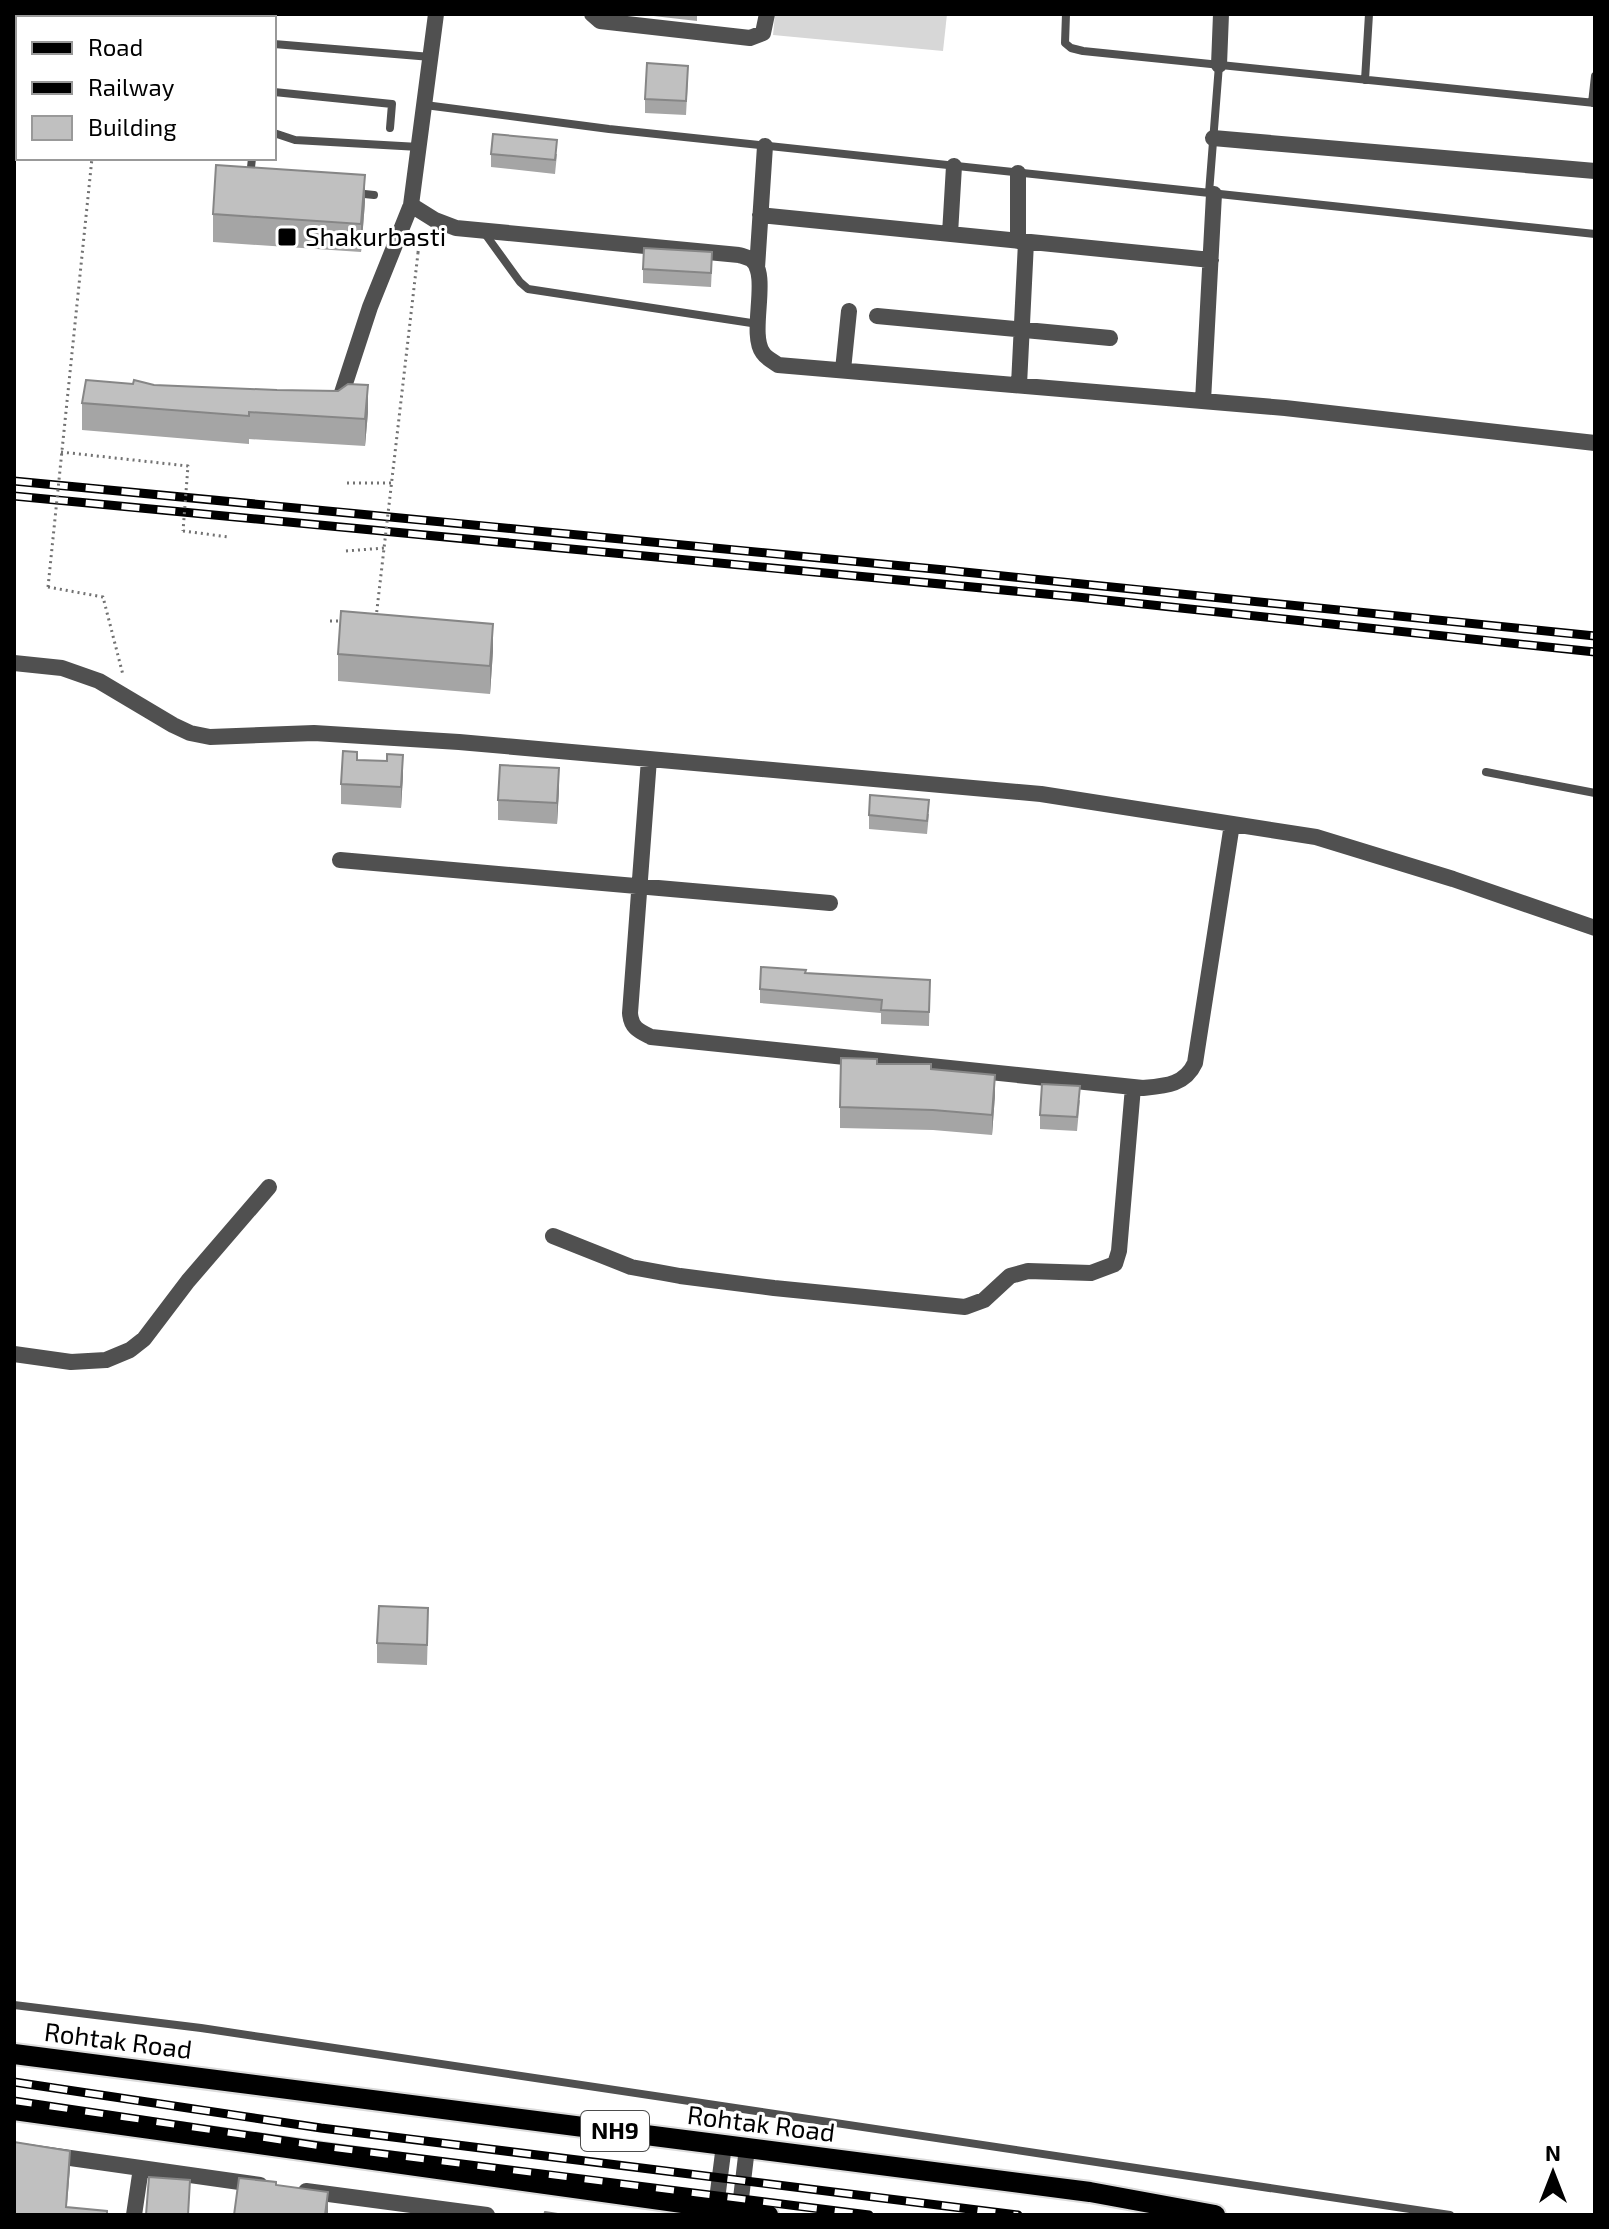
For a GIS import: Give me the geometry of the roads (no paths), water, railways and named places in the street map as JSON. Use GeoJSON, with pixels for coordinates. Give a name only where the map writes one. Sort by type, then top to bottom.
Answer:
{"type":"FeatureCollection","features":[{"type":"Feature","properties":{"kind":"main road","name":"Rohtak Road"},"geometry":{"type":"LineString","coordinates":[[14,2054],[1090,2192],[1215,2215]]}},
{"type":"Feature","properties":{"kind":"main road","name":"NH9"},"geometry":{"type":"LineString","coordinates":[[14,2110],[715,2211],[768,2215]]}},
{"type":"Feature","properties":{"kind":"street"},"geometry":{"type":"LineString","coordinates":[[322,406],[338,407],[370,307],[411,205],[436,14]]}},
{"type":"Feature","properties":{"kind":"street"},"geometry":{"type":"LineString","coordinates":[[592,14],[600,21],[750,38],[763,33],[767,14]]}},
{"type":"Feature","properties":{"kind":"street"},"geometry":{"type":"LineString","coordinates":[[1219,65],[1221,14]]}},
{"type":"Feature","properties":{"kind":"street"},"geometry":{"type":"LineString","coordinates":[[1213,138],[1595,171]]}},
{"type":"Feature","properties":{"kind":"street"},"geometry":{"type":"LineString","coordinates":[[765,146],[757,268],[758,340],[761,351],[778,365],[1285,408],[1595,443]]}},
{"type":"Feature","properties":{"kind":"street"},"geometry":{"type":"LineString","coordinates":[[950,234],[954,166]]}},
{"type":"Feature","properties":{"kind":"street"},"geometry":{"type":"LineString","coordinates":[[1018,173],[1023,330],[1019,385]]}},
{"type":"Feature","properties":{"kind":"street"},"geometry":{"type":"LineString","coordinates":[[1203,401],[1212,194]]}},
{"type":"Feature","properties":{"kind":"street"},"geometry":{"type":"LineString","coordinates":[[411,205],[435,220],[456,228],[739,255],[751,259],[757,268]]}},
{"type":"Feature","properties":{"kind":"street"},"geometry":{"type":"LineString","coordinates":[[760,215],[1211,260]]}},
{"type":"Feature","properties":{"kind":"street"},"geometry":{"type":"LineString","coordinates":[[843,370],[849,311]]}},
{"type":"Feature","properties":{"kind":"street"},"geometry":{"type":"LineString","coordinates":[[877,316],[1110,338]]}},
{"type":"Feature","properties":{"kind":"street"},"geometry":{"type":"LineString","coordinates":[[14,663],[62,668],[99,681],[173,725],[210,737],[314,733],[459,742],[1041,794],[1316,837],[1453,879],[1595,928]]}},
{"type":"Feature","properties":{"kind":"street"},"geometry":{"type":"LineString","coordinates":[[649,759],[631,1023],[651,1037],[1133,1087],[1163,1087],[1181,1081],[1190,1074],[1195,1063],[1232,824]]}},
{"type":"Feature","properties":{"kind":"street"},"geometry":{"type":"LineString","coordinates":[[340,860],[830,903]]}},
{"type":"Feature","properties":{"kind":"street"},"geometry":{"type":"LineString","coordinates":[[553,1236],[631,1267],[680,1276],[965,1307],[984,1300],[1010,1276],[1028,1271],[1091,1273],[1115,1264],[1119,1251],[1133,1087]]}},
{"type":"Feature","properties":{"kind":"street"},"geometry":{"type":"LineString","coordinates":[[14,1354],[71,1362],[106,1360],[130,1350],[144,1339],[188,1281],[269,1187]]}},
{"type":"Feature","properties":{"kind":"street"},"geometry":{"type":"LineString","coordinates":[[715,2211],[724,2145]]}},
{"type":"Feature","properties":{"kind":"street"},"geometry":{"type":"LineString","coordinates":[[740,2213],[747,2148]]}},
{"type":"Feature","properties":{"kind":"street"},"geometry":{"type":"LineString","coordinates":[[14,2150],[282,2188],[404,2210],[487,2215]]}},
{"type":"Feature","properties":{"kind":"street"},"geometry":{"type":"LineString","coordinates":[[134,2215],[141,2168]]}},
{"type":"Feature","properties":{"kind":"lane"},"geometry":{"type":"LineString","coordinates":[[1066,14],[1065,43],[1083,51],[1593,103],[1595,76]]}},
{"type":"Feature","properties":{"kind":"lane"},"geometry":{"type":"LineString","coordinates":[[1365,80],[1369,14]]}},
{"type":"Feature","properties":{"kind":"lane"},"geometry":{"type":"LineString","coordinates":[[276,44],[431,57]]}},
{"type":"Feature","properties":{"kind":"lane"},"geometry":{"type":"LineString","coordinates":[[1212,194],[1219,65]]}},
{"type":"Feature","properties":{"kind":"lane"},"geometry":{"type":"LineString","coordinates":[[276,92],[392,104],[390,128]]}},
{"type":"Feature","properties":{"kind":"lane"},"geometry":{"type":"LineString","coordinates":[[425,105],[765,146],[1595,234]]}},
{"type":"Feature","properties":{"kind":"lane"},"geometry":{"type":"LineString","coordinates":[[276,134],[295,140],[420,147]]}},
{"type":"Feature","properties":{"kind":"lane"},"geometry":{"type":"LineString","coordinates":[[252,160],[249,184],[265,185]]}},
{"type":"Feature","properties":{"kind":"lane"},"geometry":{"type":"LineString","coordinates":[[343,192],[374,195]]}},
{"type":"Feature","properties":{"kind":"lane"},"geometry":{"type":"LineString","coordinates":[[483,231],[528,289],[758,324]]}},
{"type":"Feature","properties":{"kind":"lane"},"geometry":{"type":"LineString","coordinates":[[1486,772],[1595,793]]}},
{"type":"Feature","properties":{"kind":"lane"},"geometry":{"type":"LineString","coordinates":[[14,2005],[201,2028],[1450,2215]]}},
{"type":"Feature","properties":{"kind":"railway"},"geometry":{"type":"LineString","coordinates":[[14,481],[1595,636]]}},
{"type":"Feature","properties":{"kind":"railway"},"geometry":{"type":"LineString","coordinates":[[14,496],[1077,597],[1595,652]]}},
{"type":"Feature","properties":{"kind":"railway"},"geometry":{"type":"LineString","coordinates":[[14,2082],[321,2128],[1018,2215]]}},
{"type":"Feature","properties":{"kind":"railway"},"geometry":{"type":"LineString","coordinates":[[14,2101],[319,2146],[869,2215]]}},
{"type":"Feature","properties":{"kind":"place","name":"Shakurbasti"},"geometry":{"type":"Point","coordinates":[287,237]}}]}
